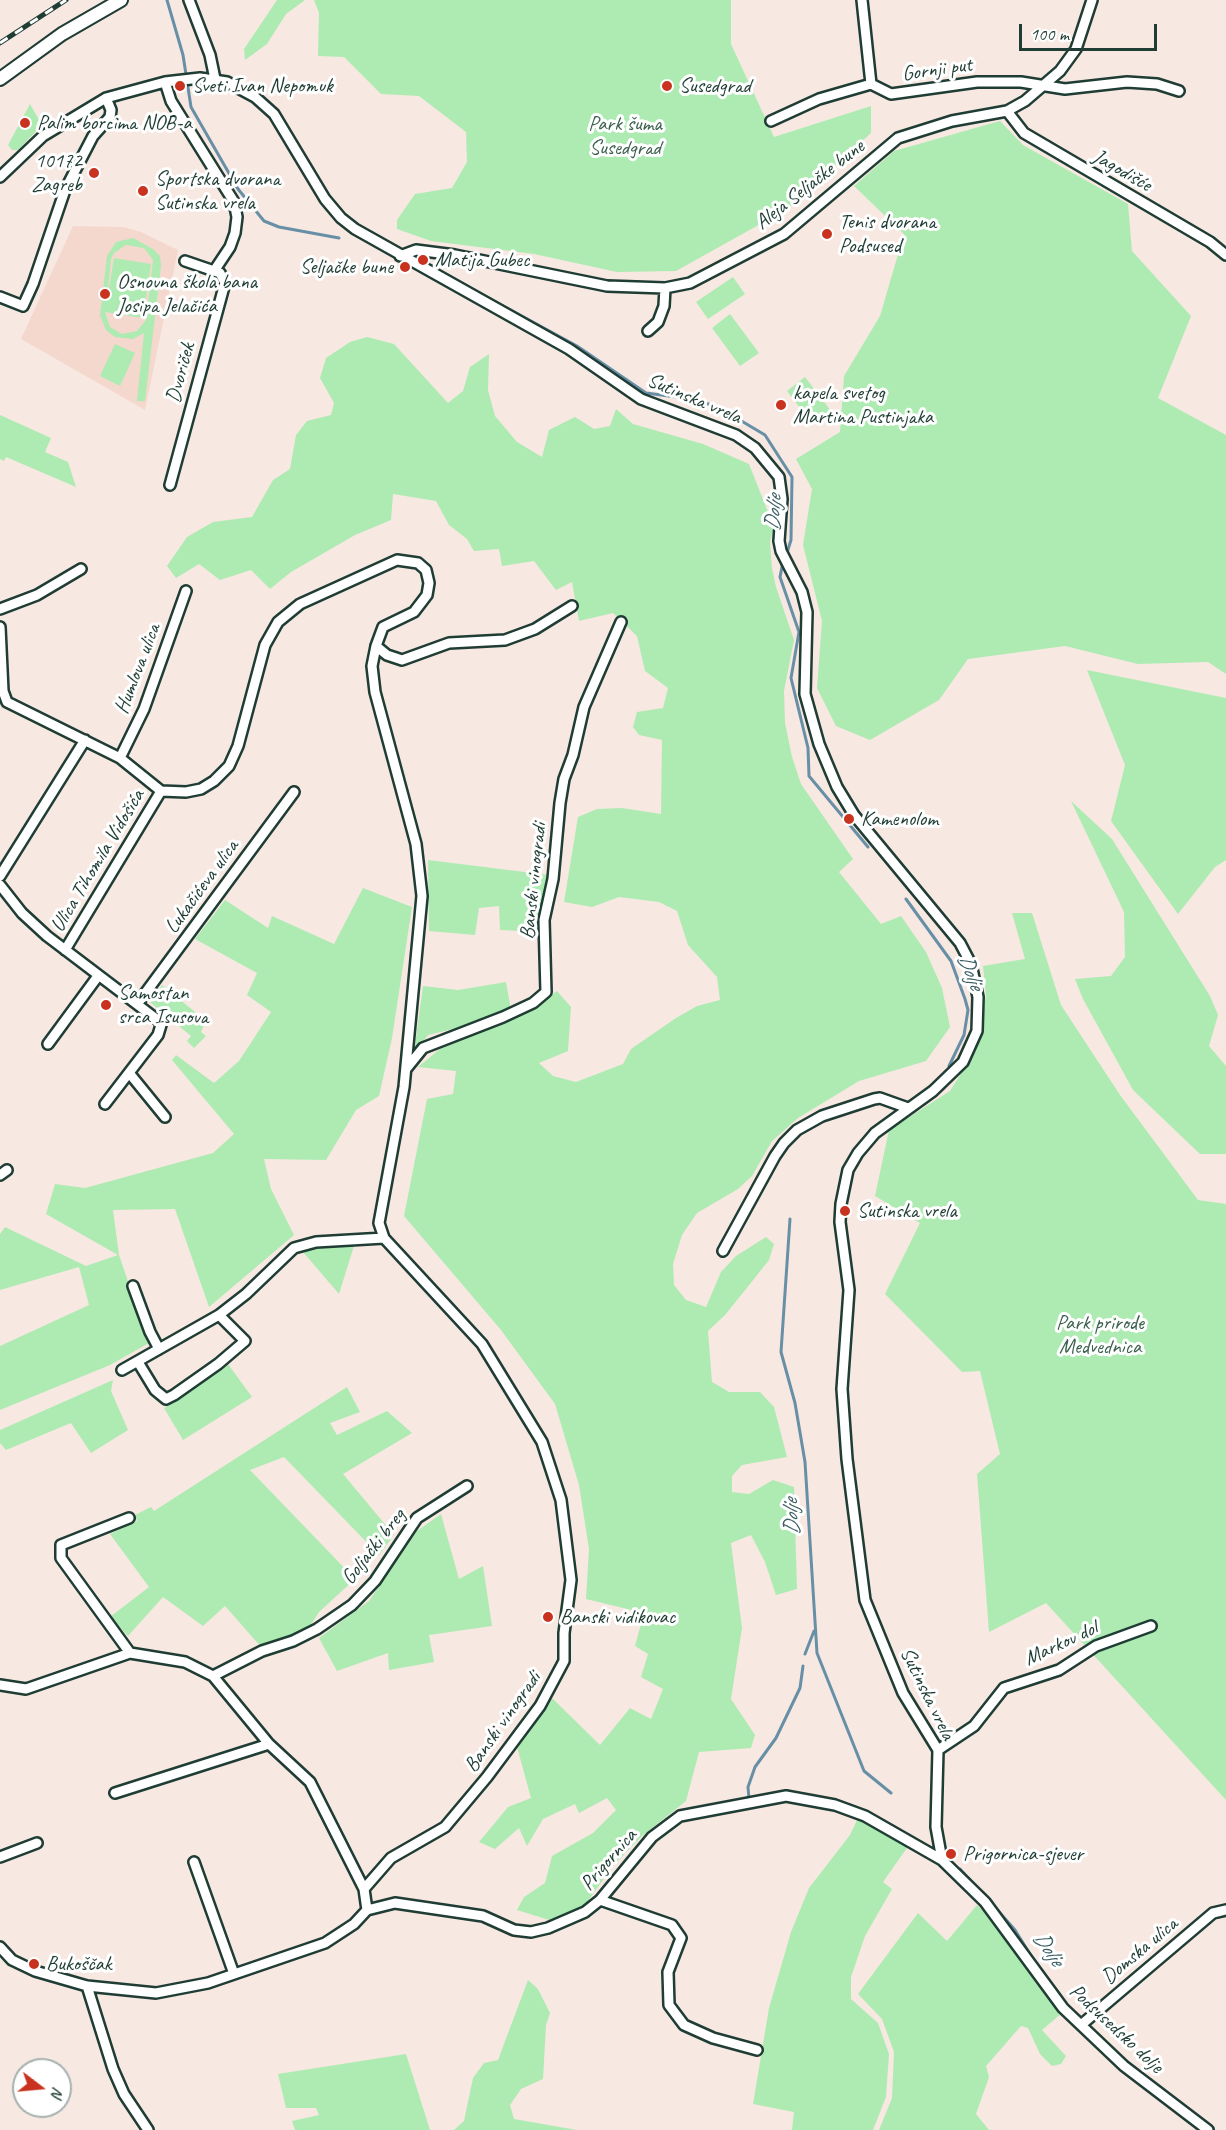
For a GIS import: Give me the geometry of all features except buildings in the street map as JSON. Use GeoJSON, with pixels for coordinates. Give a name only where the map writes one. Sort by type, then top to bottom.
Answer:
{"type":"FeatureCollection","features":[{"type":"Feature","properties":{"kind":"main road"},"geometry":{"type":"LineString","coordinates":[[0,79],[62,33],[121,0]]}},
{"type":"Feature","properties":{"kind":"street"},"geometry":{"type":"LineString","coordinates":[[189,0],[210,55],[215,79]]}},
{"type":"Feature","properties":{"kind":"street"},"geometry":{"type":"LineString","coordinates":[[771,121],[819,99],[871,84],[862,0]]}},
{"type":"Feature","properties":{"kind":"street","name":"Aleja Seljačke bune"},"geometry":{"type":"LineString","coordinates":[[400,256],[416,250],[445,254],[607,286],[665,288],[690,283],[784,234],[897,138],[952,121],[1006,111],[1045,86],[1076,50],[1092,0]]}},
{"type":"Feature","properties":{"kind":"street"},"geometry":{"type":"LineString","coordinates":[[0,177],[43,136],[106,98],[165,82],[215,79],[241,89],[265,105],[274,114],[334,211],[355,230],[400,256]]}},
{"type":"Feature","properties":{"kind":"street"},"geometry":{"type":"LineString","coordinates":[[165,82],[171,101],[234,202],[237,217],[230,247],[214,271],[185,261]]}},
{"type":"Feature","properties":{"kind":"street","name":"Gornji put"},"geometry":{"type":"LineString","coordinates":[[871,84],[891,94],[977,82],[1065,89],[1127,82],[1157,84],[1179,91]]}},
{"type":"Feature","properties":{"kind":"street"},"geometry":{"type":"LineString","coordinates":[[0,297],[23,306],[65,190],[93,136],[110,117],[111,110],[106,98]]}},
{"type":"Feature","properties":{"kind":"street","name":"Jagodišće"},"geometry":{"type":"LineString","coordinates":[[1006,111],[1024,133],[1210,242],[1226,255]]}},
{"type":"Feature","properties":{"kind":"street","name":"Sutinska vrela"},"geometry":{"type":"LineString","coordinates":[[400,256],[569,350],[641,399],[724,429],[746,441],[765,458],[779,477],[782,499],[781,551],[802,592],[807,612],[805,694],[819,744],[831,774],[854,815],[960,943],[968,957],[976,984],[979,1021],[970,1051],[956,1072],[875,1133],[858,1153],[842,1190],[840,1222],[849,1304],[842,1389],[847,1459],[865,1600],[903,1693],[938,1750],[936,1827],[942,1860]]}},
{"type":"Feature","properties":{"kind":"street","name":"Dvoriček"},"geometry":{"type":"LineString","coordinates":[[170,485],[225,283],[220,273],[214,271]]}},
{"type":"Feature","properties":{"kind":"street"},"geometry":{"type":"LineString","coordinates":[[648,331],[658,322],[664,306],[665,288]]}},
{"type":"Feature","properties":{"kind":"street"},"geometry":{"type":"LineString","coordinates":[[0,627],[2,694],[7,702],[14,708],[120,758],[161,791],[186,792],[201,789],[229,766],[238,746],[265,645],[278,622],[300,604],[375,568],[397,560],[418,563],[426,570],[429,583],[427,595],[414,612],[383,627],[372,666],[375,692],[416,844],[422,896],[406,1070],[396,1144],[380,1223],[384,1238],[316,1242],[294,1248],[246,1294],[219,1315],[122,1370]]}},
{"type":"Feature","properties":{"kind":"street"},"geometry":{"type":"LineString","coordinates":[[0,609],[38,596],[81,569]]}},
{"type":"Feature","properties":{"kind":"street","name":"Humlova ulica"},"geometry":{"type":"LineString","coordinates":[[120,758],[144,709],[186,591]]}},
{"type":"Feature","properties":{"kind":"street"},"geometry":{"type":"LineString","coordinates":[[376,646],[387,655],[402,660],[449,643],[505,640],[535,629],[572,606]]}},
{"type":"Feature","properties":{"kind":"street","name":"Banski vinogradi"},"geometry":{"type":"LineString","coordinates":[[406,1070],[423,1048],[503,1017],[533,1003],[546,992],[544,920],[553,879],[563,787],[584,707],[621,622]]}},
{"type":"Feature","properties":{"kind":"street"},"geometry":{"type":"LineString","coordinates":[[0,876],[86,740]]}},
{"type":"Feature","properties":{"kind":"street","name":"Ulica Tihomila Vidošića"},"geometry":{"type":"LineString","coordinates":[[65,950],[161,791]]}},
{"type":"Feature","properties":{"kind":"street","name":"Lukačićeva ulica"},"geometry":{"type":"LineString","coordinates":[[138,1003],[294,792]]}},
{"type":"Feature","properties":{"kind":"street"},"geometry":{"type":"LineString","coordinates":[[0,885],[22,913],[98,976],[138,1003],[161,1025],[158,1035],[105,1104]]}},
{"type":"Feature","properties":{"kind":"street"},"geometry":{"type":"LineString","coordinates":[[48,1044],[98,976]]}},
{"type":"Feature","properties":{"kind":"street"},"geometry":{"type":"LineString","coordinates":[[130,1074],[165,1117]]}},
{"type":"Feature","properties":{"kind":"street"},"geometry":{"type":"LineString","coordinates":[[723,1251],[775,1156],[797,1130],[822,1116],[874,1099],[880,1098],[908,1108]]}},
{"type":"Feature","properties":{"kind":"street","name":"Banski vinogradi"},"geometry":{"type":"LineString","coordinates":[[364,1889],[391,1858],[445,1827],[487,1777],[540,1706],[564,1661],[564,1633],[572,1580],[561,1500],[542,1442],[482,1344],[384,1238]]}},
{"type":"Feature","properties":{"kind":"street"},"geometry":{"type":"LineString","coordinates":[[133,1286],[150,1332],[159,1349]]}},
{"type":"Feature","properties":{"kind":"street"},"geometry":{"type":"LineString","coordinates":[[138,1362],[154,1390],[166,1399],[174,1395],[218,1364],[245,1341],[219,1315]]}},
{"type":"Feature","properties":{"kind":"street","name":"Goljački breg"},"geometry":{"type":"LineString","coordinates":[[213,1676],[262,1651],[293,1641],[317,1629],[352,1605],[375,1581],[417,1518],[467,1486]]}},
{"type":"Feature","properties":{"kind":"street"},"geometry":{"type":"LineString","coordinates":[[129,1518],[61,1545],[61,1558],[130,1653]]}},
{"type":"Feature","properties":{"kind":"street","name":"Markov dol"},"geometry":{"type":"LineString","coordinates":[[938,1750],[974,1726],[1004,1688],[1059,1670],[1096,1646],[1151,1626]]}},
{"type":"Feature","properties":{"kind":"street"},"geometry":{"type":"LineString","coordinates":[[0,1685],[26,1689],[130,1653],[185,1662],[213,1676],[269,1744],[291,1761],[310,1782],[364,1889],[367,1910]]}},
{"type":"Feature","properties":{"kind":"street"},"geometry":{"type":"LineString","coordinates":[[115,1793],[269,1744]]}},
{"type":"Feature","properties":{"kind":"street","name":"Prigornica"},"geometry":{"type":"LineString","coordinates":[[0,1947],[12,1960],[35,1971],[87,1986],[156,1992],[208,1983],[325,1943],[354,1924],[367,1910],[395,1903],[483,1917],[514,1930],[531,1932],[548,1928],[585,1912],[600,1900],[652,1837],[680,1816],[786,1797],[835,1805],[865,1816],[942,1860]]}},
{"type":"Feature","properties":{"kind":"street"},"geometry":{"type":"LineString","coordinates":[[0,1857],[37,1843]]}},
{"type":"Feature","properties":{"kind":"street","name":"Podsusedsko dolje"},"geometry":{"type":"LineString","coordinates":[[942,1860],[985,1902],[1063,2008],[1124,2066],[1208,2130]]}},
{"type":"Feature","properties":{"kind":"street"},"geometry":{"type":"LineString","coordinates":[[194,1862],[234,1974]]}},
{"type":"Feature","properties":{"kind":"street"},"geometry":{"type":"LineString","coordinates":[[600,1900],[672,1925],[681,1938],[669,1972],[669,2005],[684,2025],[713,2038],[757,2050]]}},
{"type":"Feature","properties":{"kind":"street","name":"Domska ulica"},"geometry":{"type":"LineString","coordinates":[[1081,2025],[1213,1913],[1226,1910]]}},
{"type":"Feature","properties":{"kind":"street"},"geometry":{"type":"LineString","coordinates":[[87,1986],[124,2094],[148,2130]]}},
{"type":"Feature","properties":{"kind":"shaded area","name":"Osnovna škola bana Josipa Jelačića"},"geometry":{"type":"Polygon","coordinates":[[[73,226],[123,227],[141,232],[178,250],[145,410],[21,339],[73,226]]]}},
{"type":"Feature","properties":{"kind":"green space"},"geometry":{"type":"Polygon","coordinates":[[[277,0],[305,0],[286,14],[267,44],[245,60],[244,49],[277,0]]]}},
{"type":"Feature","properties":{"kind":"green space","name":"Park šuma Susedgrad"},"geometry":{"type":"Polygon","coordinates":[[[314,0],[731,0],[731,44],[774,137],[871,106],[871,133],[789,208],[676,271],[617,272],[534,254],[431,241],[397,229],[397,220],[415,194],[452,188],[467,162],[466,132],[419,96],[381,94],[344,57],[318,56],[319,13],[314,0]]]}},
{"type":"Feature","properties":{"kind":"green space"},"geometry":{"type":"Polygon","coordinates":[[[30,104],[42,125],[18,150],[12,150],[8,145],[30,104]]]}},
{"type":"Feature","properties":{"kind":"green space"},"geometry":{"type":"Polygon","coordinates":[[[1000,121],[1023,145],[1128,204],[1132,251],[1191,316],[1158,398],[1226,435],[1226,674],[1208,662],[1138,664],[1065,646],[968,659],[939,700],[870,740],[836,726],[817,688],[822,621],[803,545],[812,489],[796,459],[840,432],[844,376],[880,316],[904,234],[854,186],[894,151],[1000,121]]]}},
{"type":"Feature","properties":{"kind":"green space"},"geometry":{"type":"Polygon","coordinates":[[[133,238],[153,249],[160,256],[161,266],[145,401],[137,401],[144,333],[133,339],[115,337],[106,330],[100,315],[107,256],[116,242],[133,238]],[[126,245],[114,253],[111,259],[107,300],[114,258],[151,264],[143,318],[105,312],[110,327],[122,334],[137,331],[146,320],[153,260],[144,248],[126,245]]]}},
{"type":"Feature","properties":{"kind":"green space"},"geometry":{"type":"Polygon","coordinates":[[[733,277],[745,294],[708,319],[696,302],[733,277]]]}},
{"type":"Feature","properties":{"kind":"green space"},"geometry":{"type":"Polygon","coordinates":[[[730,314],[759,353],[740,366],[712,328],[730,314]]]}},
{"type":"Feature","properties":{"kind":"green space"},"geometry":{"type":"Polygon","coordinates":[[[367,337],[394,344],[448,403],[463,391],[470,367],[489,354],[488,390],[495,416],[517,442],[542,457],[549,430],[575,417],[594,429],[610,426],[616,409],[633,424],[703,444],[749,464],[774,527],[770,542],[772,568],[794,640],[784,691],[785,723],[792,757],[801,784],[853,859],[839,872],[881,924],[901,916],[926,952],[942,988],[950,1027],[926,1061],[859,1081],[798,1118],[772,1141],[752,1176],[738,1189],[697,1213],[682,1235],[673,1264],[674,1285],[686,1300],[706,1307],[721,1272],[736,1256],[766,1237],[774,1244],[769,1260],[725,1315],[708,1331],[712,1382],[729,1392],[760,1392],[774,1407],[787,1457],[742,1465],[732,1476],[732,1492],[749,1494],[773,1480],[794,1487],[797,1589],[776,1595],[765,1562],[751,1535],[731,1543],[742,1628],[731,1699],[755,1735],[751,1748],[699,1752],[686,1801],[642,1836],[613,1866],[585,1905],[549,1920],[517,1910],[524,1897],[545,1883],[552,1856],[593,1833],[616,1810],[607,1798],[579,1813],[575,1804],[543,1819],[527,1846],[519,1828],[495,1849],[479,1842],[508,1807],[531,1798],[517,1747],[552,1698],[600,1745],[630,1708],[651,1719],[663,1689],[641,1677],[648,1654],[635,1646],[644,1613],[586,1599],[589,1549],[579,1485],[555,1404],[501,1330],[404,1216],[427,1099],[453,1094],[456,1071],[418,1067],[440,1049],[527,1012],[557,991],[571,1007],[568,1051],[539,1063],[553,1076],[576,1082],[623,1064],[631,1049],[676,1018],[697,1006],[720,1000],[717,977],[688,945],[677,911],[659,902],[619,897],[592,907],[564,902],[578,817],[597,809],[622,808],[661,814],[662,740],[639,735],[633,727],[637,712],[663,708],[668,688],[645,671],[637,636],[613,613],[579,621],[572,582],[556,590],[534,561],[502,566],[499,549],[474,551],[467,539],[449,525],[436,501],[393,494],[391,520],[355,535],[291,572],[270,589],[251,570],[220,580],[199,564],[176,578],[167,566],[187,537],[213,522],[252,517],[273,480],[290,469],[296,435],[307,421],[331,415],[334,403],[320,378],[326,358],[350,342],[367,337]]]}},
{"type":"Feature","properties":{"kind":"green space"},"geometry":{"type":"Polygon","coordinates":[[[115,344],[135,353],[120,386],[100,376],[115,344]]]}},
{"type":"Feature","properties":{"kind":"green space"},"geometry":{"type":"Polygon","coordinates":[[[805,377],[831,411],[813,425],[787,391],[805,377]]]}},
{"type":"Feature","properties":{"kind":"green space"},"geometry":{"type":"Polygon","coordinates":[[[0,415],[51,438],[45,452],[68,462],[76,487],[6,457],[4,461],[0,459],[0,415]]]}},
{"type":"Feature","properties":{"kind":"green space"},"geometry":{"type":"Polygon","coordinates":[[[1087,670],[1226,698],[1226,860],[1215,867],[1178,914],[1111,821],[1125,765],[1087,670]]]}},
{"type":"Feature","properties":{"kind":"green space"},"geometry":{"type":"Polygon","coordinates":[[[1071,801],[1112,839],[1210,996],[1218,1015],[1209,1046],[1226,1066],[1226,1154],[1200,1154],[1133,1090],[1083,999],[1075,979],[1111,976],[1125,957],[1124,912],[1071,801]]]}},
{"type":"Feature","properties":{"kind":"green space"},"geometry":{"type":"Polygon","coordinates":[[[428,860],[549,875],[541,910],[541,932],[500,930],[499,906],[479,908],[475,935],[429,931],[428,860]]]}},
{"type":"Feature","properties":{"kind":"green space"},"geometry":{"type":"Polygon","coordinates":[[[363,888],[412,907],[392,1038],[379,1096],[356,1110],[326,1160],[264,1159],[271,1189],[294,1235],[209,1307],[175,1209],[113,1210],[119,1255],[149,1343],[110,1365],[0,1410],[0,1346],[89,1305],[79,1267],[0,1290],[0,1234],[5,1227],[86,1266],[118,1255],[46,1214],[55,1184],[85,1188],[213,1153],[234,1134],[172,1060],[176,1055],[214,1083],[239,1061],[271,1012],[247,995],[257,973],[195,939],[225,900],[268,928],[272,916],[334,944],[363,888]]]}},
{"type":"Feature","properties":{"kind":"green space","name":"Park prirode Medvednica"},"geometry":{"type":"Polygon","coordinates":[[[1012,913],[1032,913],[1061,1005],[1120,1095],[1198,1200],[1226,1204],[1226,1800],[1046,1603],[989,1632],[977,1474],[1000,1454],[980,1371],[962,1372],[885,1294],[920,1223],[875,1196],[889,1130],[950,1091],[976,1050],[986,996],[983,966],[1025,959],[1012,913]]]}},
{"type":"Feature","properties":{"kind":"green space"},"geometry":{"type":"Polygon","coordinates":[[[506,982],[511,1010],[474,1024],[428,1035],[414,1053],[423,986],[458,990],[506,982]]]}},
{"type":"Feature","properties":{"kind":"green space"},"geometry":{"type":"Polygon","coordinates":[[[162,985],[206,1021],[201,1032],[206,1036],[194,1048],[187,1041],[191,1036],[150,1002],[162,985]]]}},
{"type":"Feature","properties":{"kind":"green space"},"geometry":{"type":"Polygon","coordinates":[[[354,1246],[339,1294],[303,1252],[320,1247],[354,1246]]]}},
{"type":"Feature","properties":{"kind":"green space"},"geometry":{"type":"Polygon","coordinates":[[[228,1364],[252,1397],[183,1440],[164,1408],[228,1364]]]}},
{"type":"Feature","properties":{"kind":"green space"},"geometry":{"type":"Polygon","coordinates":[[[113,1380],[111,1391],[128,1430],[91,1453],[71,1423],[6,1450],[0,1443],[0,1430],[113,1380]]]}},
{"type":"Feature","properties":{"kind":"green space"},"geometry":{"type":"Polygon","coordinates":[[[347,1387],[360,1412],[330,1423],[337,1435],[387,1411],[412,1433],[343,1474],[394,1535],[379,1555],[284,1457],[250,1470],[355,1579],[319,1612],[307,1631],[262,1648],[225,1606],[203,1626],[163,1597],[128,1636],[110,1617],[149,1587],[110,1534],[137,1521],[135,1515],[151,1507],[154,1511],[347,1387]]]}},
{"type":"Feature","properties":{"kind":"green space"},"geometry":{"type":"Polygon","coordinates":[[[441,1514],[459,1579],[483,1566],[492,1626],[429,1635],[434,1662],[389,1670],[388,1653],[337,1671],[319,1638],[369,1601],[417,1531],[441,1514]]]}},
{"type":"Feature","properties":{"kind":"green space"},"geometry":{"type":"Polygon","coordinates":[[[859,1816],[909,1845],[883,1882],[892,1889],[865,1936],[851,1977],[851,1999],[878,2023],[889,2054],[886,2097],[873,2130],[792,2130],[794,2112],[753,2104],[769,2008],[791,1932],[809,1888],[850,1835],[859,1816]]]}},
{"type":"Feature","properties":{"kind":"green space"},"geometry":{"type":"Polygon","coordinates":[[[977,1905],[1002,1929],[1042,1989],[1062,2013],[1042,2030],[1066,2056],[1061,2064],[1052,2066],[1040,2054],[1028,2028],[1021,2026],[986,2066],[989,2077],[976,2114],[989,2130],[879,2130],[892,2098],[894,2052],[882,2019],[858,1994],[918,1913],[947,1941],[977,1905]]]}},
{"type":"Feature","properties":{"kind":"green space"},"geometry":{"type":"Polygon","coordinates":[[[528,1980],[538,1989],[550,2013],[546,2025],[543,2079],[521,2089],[510,2105],[514,2119],[577,2130],[454,2130],[464,2121],[473,2078],[484,2063],[498,2060],[528,1980]]]}},
{"type":"Feature","properties":{"kind":"green space"},"geometry":{"type":"Polygon","coordinates":[[[406,2054],[430,2130],[295,2130],[292,2121],[319,2115],[316,2108],[286,2108],[278,2074],[406,2054]]]}},
{"type":"Feature","properties":{"kind":"waterway","name":"Dolje"},"geometry":{"type":"LineString","coordinates":[[167,0],[183,55],[191,107],[238,189],[264,221],[279,227],[339,238]]}},
{"type":"Feature","properties":{"kind":"waterway","name":"Dolje"},"geometry":{"type":"LineString","coordinates":[[426,264],[577,346],[646,393],[692,399],[718,407],[765,435],[792,477],[791,540],[786,556]]}},
{"type":"Feature","properties":{"kind":"waterway","name":"Dolje"},"geometry":{"type":"LineString","coordinates":[[783,562],[780,577],[799,632],[791,678],[808,748],[809,776],[868,847]]}},
{"type":"Feature","properties":{"kind":"waterway","name":"Dolje"},"geometry":{"type":"LineString","coordinates":[[906,899],[951,961],[968,1010],[964,1035],[949,1066]]}},
{"type":"Feature","properties":{"kind":"waterway","name":"Dolje"},"geometry":{"type":"LineString","coordinates":[[790,1219],[781,1352],[795,1403],[805,1462],[817,1653],[864,1771],[891,1793]]}},
{"type":"Feature","properties":{"kind":"waterway"},"geometry":{"type":"LineString","coordinates":[[805,1654],[814,1631]]}},
{"type":"Feature","properties":{"kind":"waterway"},"geometry":{"type":"LineString","coordinates":[[749,1799],[748,1787],[755,1767],[776,1738],[800,1688],[803,1666]]}},
{"type":"Feature","properties":{"kind":"waterway","name":"Dolje"},"geometry":{"type":"LineString","coordinates":[[960,1869],[982,1893]]}},
{"type":"Feature","properties":{"kind":"waterway","name":"Dolje"},"geometry":{"type":"LineString","coordinates":[[993,1905],[1015,1930],[1040,1970]]}},
{"type":"Feature","properties":{"kind":"waterway","name":"Dolje"},"geometry":{"type":"LineString","coordinates":[[1046,1977],[1060,1995]]}},
{"type":"Feature","properties":{"kind":"waterway","name":"Dolje"},"geometry":{"type":"LineString","coordinates":[[1117,2053],[1139,2072]]}},
{"type":"Feature","properties":{"kind":"railway"},"geometry":{"type":"LineString","coordinates":[[0,43],[66,0]]}},
{"type":"Feature","properties":{"kind":"place","name":"Sveti Ivan Nepomuk"},"geometry":{"type":"Point","coordinates":[180,86]}},
{"type":"Feature","properties":{"kind":"place","name":"Susedgrad"},"geometry":{"type":"Point","coordinates":[667,86]}},
{"type":"Feature","properties":{"kind":"place","name":"Palim borcima NOB-a"},"geometry":{"type":"Point","coordinates":[25,123]}},
{"type":"Feature","properties":{"kind":"place","name":"10172 Zagreb"},"geometry":{"type":"Point","coordinates":[94,173]}},
{"type":"Feature","properties":{"kind":"place","name":"Sportska dvorana Sutinska vrela"},"geometry":{"type":"Point","coordinates":[143,191]}},
{"type":"Feature","properties":{"kind":"place","name":"Tenis dvorana Podsused"},"geometry":{"type":"Point","coordinates":[827,234]}},
{"type":"Feature","properties":{"kind":"place","name":"Matija Gubec"},"geometry":{"type":"Point","coordinates":[423,260]}},
{"type":"Feature","properties":{"kind":"place","name":"Seljačke bune"},"geometry":{"type":"Point","coordinates":[405,267]}},
{"type":"Feature","properties":{"kind":"place","name":"Osnovna škola bana Josipa Jelačića"},"geometry":{"type":"Point","coordinates":[105,294]}},
{"type":"Feature","properties":{"kind":"place","name":"kapela svetog Martina Pustinjaka"},"geometry":{"type":"Point","coordinates":[781,405]}},
{"type":"Feature","properties":{"kind":"place","name":"Kamenolom"},"geometry":{"type":"Point","coordinates":[849,819]}},
{"type":"Feature","properties":{"kind":"place","name":"Samostan srca Isusova"},"geometry":{"type":"Point","coordinates":[106,1005]}},
{"type":"Feature","properties":{"kind":"place","name":"Sutinska vrela"},"geometry":{"type":"Point","coordinates":[845,1211]}},
{"type":"Feature","properties":{"kind":"place","name":"Banski vidikovac"},"geometry":{"type":"Point","coordinates":[548,1617]}},
{"type":"Feature","properties":{"kind":"place","name":"Prigornica-sjever"},"geometry":{"type":"Point","coordinates":[951,1854]}},
{"type":"Feature","properties":{"kind":"place","name":"Bukoščak"},"geometry":{"type":"Point","coordinates":[34,1964]}}]}
